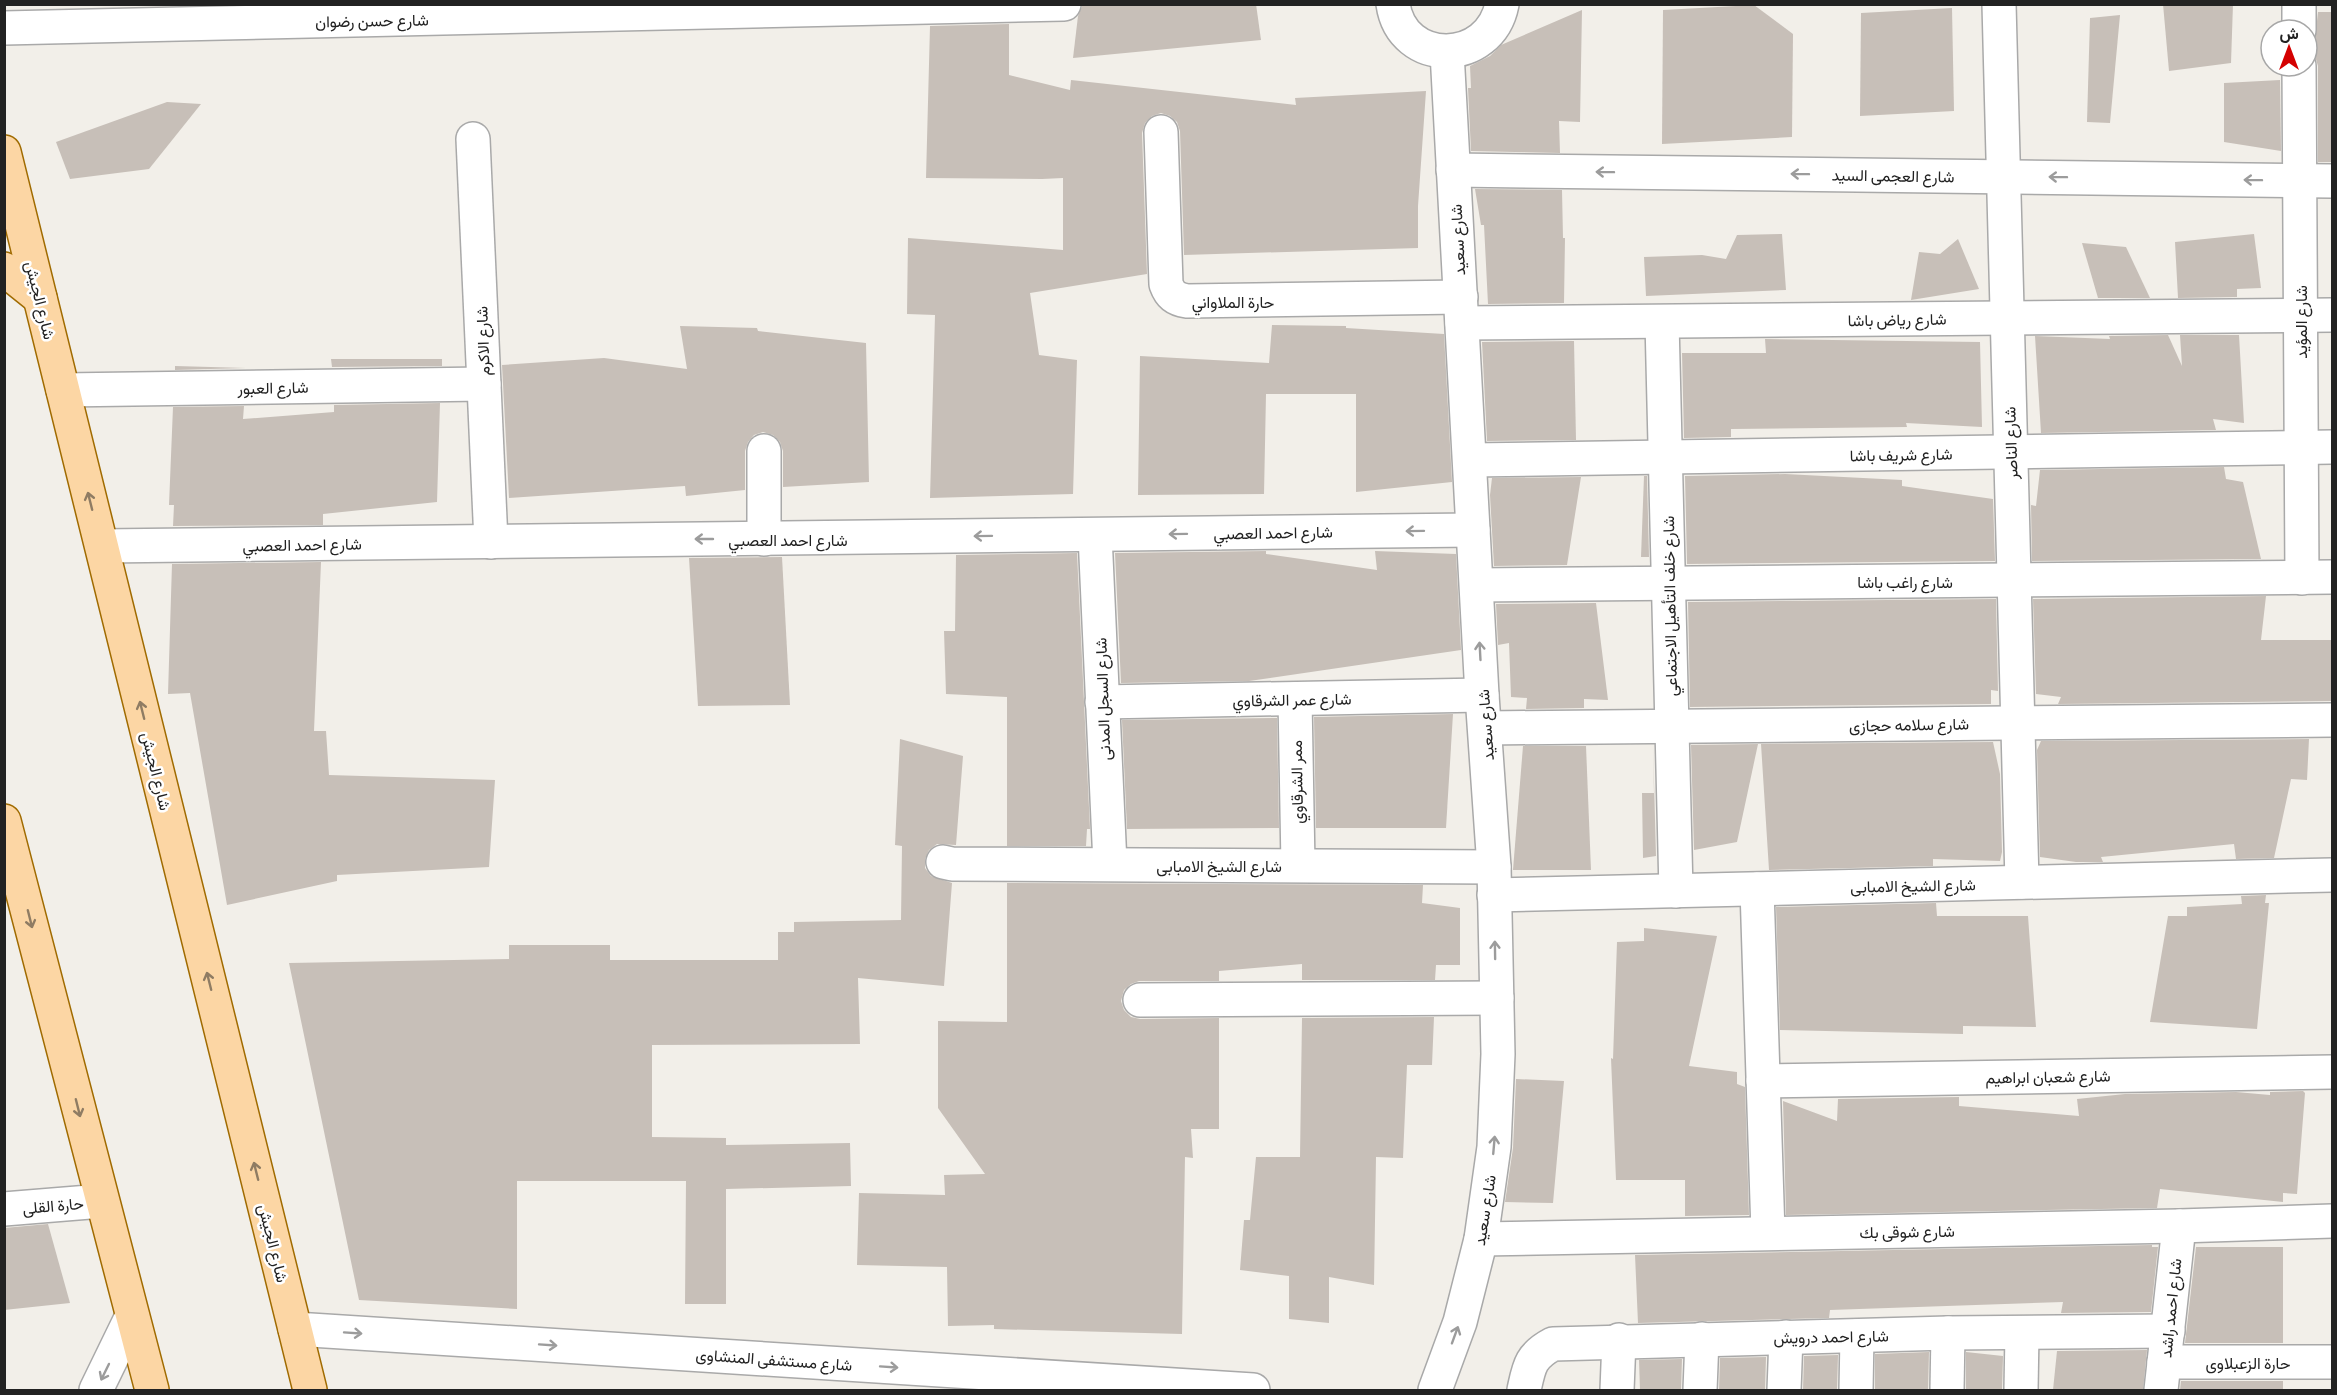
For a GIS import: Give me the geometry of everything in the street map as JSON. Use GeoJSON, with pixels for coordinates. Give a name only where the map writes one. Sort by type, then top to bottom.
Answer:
{"type":"FeatureCollection","features":[{"type":"Feature","properties":{"kind":"main road","name":"شارع الجيش"},"geometry":{"type":"LineString","coordinates":[[4,152],[310,1390]]}},
{"type":"Feature","properties":{"kind":"main road"},"geometry":{"type":"LineString","coordinates":[[4,269],[40,298]]}},
{"type":"Feature","properties":{"kind":"main road"},"geometry":{"type":"LineString","coordinates":[[6,830],[10,875],[102,1201],[152,1390]]}},
{"type":"Feature","properties":{"kind":"street","name":"شارع حسن رضوان"},"geometry":{"type":"LineString","coordinates":[[4,28],[1064,4]]}},
{"type":"Feature","properties":{"kind":"street"},"geometry":{"type":"LineString","coordinates":[[1393,4],[1394,13],[1402,28],[1414,41],[1430,49],[1447,52],[1462,50],[1477,44],[1489,33],[1497,21],[1502,4]]}},
{"type":"Feature","properties":{"kind":"street","name":"شارع الناصر"},"geometry":{"type":"LineString","coordinates":[[1999,4],[2022,882]]}},
{"type":"Feature","properties":{"kind":"street","name":"شارع سعيد"},"geometry":{"type":"LineString","coordinates":[[1435,1390],[1460,1322],[1481,1239],[1494,1147],[1498,1054],[1494,881],[1447,52]]}},
{"type":"Feature","properties":{"kind":"street","name":"شارع المؤيد"},"geometry":{"type":"LineString","coordinates":[[2299,78],[2300,315],[2317,447],[2317,578]]}},
{"type":"Feature","properties":{"kind":"street","name":"حارة الملاواني"},"geometry":{"type":"LineString","coordinates":[[1161,132],[1166,284],[1170,294],[1177,300],[1283,301],[1462,310]]}},
{"type":"Feature","properties":{"kind":"street","name":"شارع الاكرم"},"geometry":{"type":"LineString","coordinates":[[473,139],[491,542]]}},
{"type":"Feature","properties":{"kind":"street","name":"شارع العجمى السيد"},"geometry":{"type":"LineString","coordinates":[[1454,170],[2332,181]]}},
{"type":"Feature","properties":{"kind":"street","name":"شارع رياض باشا"},"geometry":{"type":"LineString","coordinates":[[1462,310],[1662,321],[2332,315]]}},
{"type":"Feature","properties":{"kind":"street","name":"شارع خلف التأهيل الاجتماعي"},"geometry":{"type":"LineString","coordinates":[[1662,321],[1676,891]]}},
{"type":"Feature","properties":{"kind":"street","name":"شارع العبور"},"geometry":{"type":"LineString","coordinates":[[63,390],[484,384]]}},
{"type":"Feature","properties":{"kind":"street","name":"شارع شريف باشا"},"geometry":{"type":"LineString","coordinates":[[1470,460],[2317,447]]}},
{"type":"Feature","properties":{"kind":"street"},"geometry":{"type":"LineString","coordinates":[[764,451],[764,539]]}},
{"type":"Feature","properties":{"kind":"street","name":"شارع احمد العصبي"},"geometry":{"type":"LineString","coordinates":[[102,546],[1473,530]]}},
{"type":"Feature","properties":{"kind":"street","name":"شارع السجل المدنى"},"geometry":{"type":"LineString","coordinates":[[1095,535],[1110,864]]}},
{"type":"Feature","properties":{"kind":"street","name":"شارع راغب باشا"},"geometry":{"type":"LineString","coordinates":[[1477,585],[2317,578]]}},
{"type":"Feature","properties":{"kind":"street","name":"شارع عمر الشرقاوي"},"geometry":{"type":"LineString","coordinates":[[1102,702],[1482,695]]}},
{"type":"Feature","properties":{"kind":"street","name":"ممر الشرقاوي"},"geometry":{"type":"LineString","coordinates":[[1295,699],[1298,865]]}},
{"type":"Feature","properties":{"kind":"street","name":"شارع سلامه حجازى"},"geometry":{"type":"LineString","coordinates":[[1485,728],[2332,720]]}},
{"type":"Feature","properties":{"kind":"street","name":"شارع الشيخ الامبابى"},"geometry":{"type":"LineString","coordinates":[[943,862],[952,864],[1298,865],[1494,881],[1676,891],[2332,875]]}},
{"type":"Feature","properties":{"kind":"street"},"geometry":{"type":"LineString","coordinates":[[1757,889],[1768,1233]]}},
{"type":"Feature","properties":{"kind":"street"},"geometry":{"type":"LineString","coordinates":[[1140,1000],[1497,998]]}},
{"type":"Feature","properties":{"kind":"street","name":"شارع شعبان ابراهيم"},"geometry":{"type":"LineString","coordinates":[[1763,1081],[2332,1072]]}},
{"type":"Feature","properties":{"kind":"street","name":"حارة القلى"},"geometry":{"type":"LineString","coordinates":[[4,1209],[102,1201]]}},
{"type":"Feature","properties":{"kind":"street","name":"شارع شوقى بك"},"geometry":{"type":"LineString","coordinates":[[1481,1239],[2332,1221]]}},
{"type":"Feature","properties":{"kind":"street","name":"شارع احمد راشد"},"geometry":{"type":"LineString","coordinates":[[2165,1361],[2179,1226]]}},
{"type":"Feature","properties":{"kind":"street"},"geometry":{"type":"LineString","coordinates":[[96,1390],[132,1316]]}},
{"type":"Feature","properties":{"kind":"street","name":"شارع مستشفى المنشاوى"},"geometry":{"type":"LineString","coordinates":[[295,1329],[1252,1390]]}},
{"type":"Feature","properties":{"kind":"street"},"geometry":{"type":"LineString","coordinates":[[1947,1390],[1948,1333]]}},
{"type":"Feature","properties":{"kind":"street"},"geometry":{"type":"LineString","coordinates":[[2021,1390],[2022,1333]]}},
{"type":"Feature","properties":{"kind":"street","name":"شارع احمد درويش"},"geometry":{"type":"LineString","coordinates":[[1524,1390],[1529,1365],[1540,1350],[1553,1344],[1618,1340],[2022,1333],[2165,1361]]}},
{"type":"Feature","properties":{"kind":"street"},"geometry":{"type":"LineString","coordinates":[[1856,1390],[1857,1336]]}},
{"type":"Feature","properties":{"kind":"street"},"geometry":{"type":"LineString","coordinates":[[1784,1390],[1786,1337]]}},
{"type":"Feature","properties":{"kind":"street"},"geometry":{"type":"LineString","coordinates":[[1700,1390],[1702,1339]]}},
{"type":"Feature","properties":{"kind":"street"},"geometry":{"type":"LineString","coordinates":[[1617,1390],[1618,1340]]}},
{"type":"Feature","properties":{"kind":"street","name":"حارة الزعبلاوى"},"geometry":{"type":"LineString","coordinates":[[2165,1361],[2332,1362]]}},
{"type":"Feature","properties":{"kind":"building"},"geometry":{"type":"Polygon","coordinates":[[[1083,4],[1256,4],[1261,40],[1073,58],[1078,16],[1083,4]]]}},
{"type":"Feature","properties":{"kind":"building"},"geometry":{"type":"Polygon","coordinates":[[[2163,4],[2233,4],[2231,63],[2169,71],[2163,4]]]}},
{"type":"Feature","properties":{"kind":"building"},"geometry":{"type":"Polygon","coordinates":[[[1754,5],[1793,34],[1792,137],[1662,144],[1663,10],[1754,5]]]}},
{"type":"Feature","properties":{"kind":"building"},"geometry":{"type":"Polygon","coordinates":[[[1952,8],[1954,111],[1860,116],[1861,13],[1952,8]]]}},
{"type":"Feature","properties":{"kind":"building"},"geometry":{"type":"Polygon","coordinates":[[[1582,10],[1580,122],[1559,121],[1560,153],[1471,151],[1468,88],[1471,88],[1470,66],[1490,56],[1501,45],[1582,10]]]}},
{"type":"Feature","properties":{"kind":"building"},"geometry":{"type":"Polygon","coordinates":[[[2318,12],[2332,12],[2332,162],[2318,162],[2318,12]]]}},
{"type":"Feature","properties":{"kind":"building"},"geometry":{"type":"Polygon","coordinates":[[[2120,15],[2110,123],[2087,122],[2090,18],[2120,15]]]}},
{"type":"Feature","properties":{"kind":"building"},"geometry":{"type":"Polygon","coordinates":[[[1009,24],[1009,75],[1070,90],[1071,80],[1296,105],[1295,98],[1426,91],[1418,206],[1418,248],[1184,255],[1180,131],[1177,122],[1170,116],[1161,113],[1152,116],[1145,123],[1142,133],[1147,274],[1030,293],[1039,355],[1077,360],[1073,494],[930,498],[935,315],[907,314],[908,238],[1063,250],[1063,178],[926,178],[930,26],[1009,24]]]}},
{"type":"Feature","properties":{"kind":"building"},"geometry":{"type":"Polygon","coordinates":[[[2280,80],[2281,151],[2224,142],[2224,83],[2280,80]]]}},
{"type":"Feature","properties":{"kind":"building"},"geometry":{"type":"Polygon","coordinates":[[[167,102],[201,104],[149,169],[70,179],[56,142],[167,102]]]}},
{"type":"Feature","properties":{"kind":"building"},"geometry":{"type":"Polygon","coordinates":[[[1475,189],[1562,190],[1563,238],[1565,238],[1564,303],[1488,304],[1484,225],[1481,225],[1475,189]]]}},
{"type":"Feature","properties":{"kind":"building"},"geometry":{"type":"Polygon","coordinates":[[[1782,234],[1786,290],[1646,296],[1644,257],[1702,255],[1726,259],[1737,235],[1782,234]]]}},
{"type":"Feature","properties":{"kind":"building"},"geometry":{"type":"Polygon","coordinates":[[[2254,234],[2261,288],[2237,289],[2237,297],[2178,298],[2175,242],[2254,234]]]}},
{"type":"Feature","properties":{"kind":"building"},"geometry":{"type":"Polygon","coordinates":[[[1958,239],[1979,289],[1911,300],[1919,252],[1940,254],[1958,239]]]}},
{"type":"Feature","properties":{"kind":"building"},"geometry":{"type":"Polygon","coordinates":[[[2082,243],[2126,247],[2150,298],[2098,298],[2082,243]]]}},
{"type":"Feature","properties":{"kind":"building"},"geometry":{"type":"Polygon","coordinates":[[[1272,325],[1346,326],[1346,328],[1444,334],[1452,482],[1356,492],[1356,394],[1266,394],[1264,494],[1138,495],[1140,356],[1269,363],[1272,325]]]}},
{"type":"Feature","properties":{"kind":"building"},"geometry":{"type":"Polygon","coordinates":[[[680,326],[757,328],[758,331],[866,343],[869,482],[783,487],[783,451],[780,442],[773,435],[763,432],[754,435],[745,451],[745,490],[686,496],[685,486],[509,498],[502,365],[604,358],[687,369],[680,326]]]}},
{"type":"Feature","properties":{"kind":"building"},"geometry":{"type":"Polygon","coordinates":[[[2168,335],[2182,366],[2180,335],[2239,335],[2244,423],[2213,419],[2216,430],[2041,433],[2035,336],[2110,339],[2109,336],[2168,335]]]}},
{"type":"Feature","properties":{"kind":"building"},"geometry":{"type":"Polygon","coordinates":[[[1765,339],[1980,342],[1982,427],[1906,423],[1907,427],[1731,429],[1731,437],[1684,438],[1682,353],[1766,353],[1765,339]]]}},
{"type":"Feature","properties":{"kind":"building"},"geometry":{"type":"Polygon","coordinates":[[[1574,341],[1576,440],[1487,441],[1482,342],[1574,341]]]}},
{"type":"Feature","properties":{"kind":"building"},"geometry":{"type":"Polygon","coordinates":[[[331,359],[442,359],[442,366],[332,367],[331,359]]]}},
{"type":"Feature","properties":{"kind":"building"},"geometry":{"type":"Polygon","coordinates":[[[175,366],[246,368],[175,370],[175,366]]]}},
{"type":"Feature","properties":{"kind":"building"},"geometry":{"type":"Polygon","coordinates":[[[440,403],[437,502],[323,514],[323,525],[173,526],[174,505],[169,505],[173,407],[244,406],[243,419],[334,412],[334,405],[440,403]]]}},
{"type":"Feature","properties":{"kind":"building"},"geometry":{"type":"Polygon","coordinates":[[[2224,467],[2226,479],[2243,482],[2261,559],[2032,561],[2031,505],[2036,506],[2040,470],[2224,467]]]}},
{"type":"Feature","properties":{"kind":"building"},"geometry":{"type":"Polygon","coordinates":[[[1785,474],[1902,480],[1902,486],[1993,499],[1995,561],[1687,564],[1685,476],[1785,474]]]}},
{"type":"Feature","properties":{"kind":"building"},"geometry":{"type":"Polygon","coordinates":[[[1644,476],[1647,476],[1649,557],[1641,557],[1644,476]]]}},
{"type":"Feature","properties":{"kind":"building"},"geometry":{"type":"Polygon","coordinates":[[[1581,477],[1567,565],[1494,566],[1490,495],[1492,478],[1581,477]]]}},
{"type":"Feature","properties":{"kind":"building"},"geometry":{"type":"Polygon","coordinates":[[[1266,551],[1266,554],[1377,570],[1375,551],[1456,554],[1461,650],[1249,681],[1121,683],[1115,553],[1266,551]]]}},
{"type":"Feature","properties":{"kind":"building"},"geometry":{"type":"Polygon","coordinates":[[[1077,553],[1090,829],[1087,829],[1086,846],[1007,846],[1007,697],[946,694],[944,631],[955,631],[956,555],[1077,553]]]}},
{"type":"Feature","properties":{"kind":"building"},"geometry":{"type":"Polygon","coordinates":[[[782,557],[790,705],[698,706],[689,558],[782,557]]]}},
{"type":"Feature","properties":{"kind":"building"},"geometry":{"type":"Polygon","coordinates":[[[321,562],[314,731],[326,731],[329,775],[495,780],[489,867],[337,875],[337,881],[227,905],[190,693],[168,694],[172,564],[321,562]]]}},
{"type":"Feature","properties":{"kind":"building"},"geometry":{"type":"Polygon","coordinates":[[[2266,596],[2261,640],[2332,640],[2332,701],[2058,704],[2061,697],[2036,694],[2033,599],[2266,596]]]}},
{"type":"Feature","properties":{"kind":"building"},"geometry":{"type":"Polygon","coordinates":[[[1996,599],[1998,691],[1991,690],[1991,704],[1690,707],[1688,602],[1996,599]]]}},
{"type":"Feature","properties":{"kind":"building"},"geometry":{"type":"Polygon","coordinates":[[[1596,603],[1608,700],[1584,699],[1584,708],[1526,709],[1527,698],[1511,697],[1509,643],[1498,645],[1496,604],[1596,603]]]}},
{"type":"Feature","properties":{"kind":"building"},"geometry":{"type":"Polygon","coordinates":[[[1453,714],[1446,828],[1316,828],[1314,717],[1453,714]]]}},
{"type":"Feature","properties":{"kind":"building"},"geometry":{"type":"Polygon","coordinates":[[[1277,718],[1279,828],[1127,829],[1122,720],[1277,718]]]}},
{"type":"Feature","properties":{"kind":"building"},"geometry":{"type":"Polygon","coordinates":[[[900,739],[963,756],[956,845],[937,844],[929,850],[925,859],[925,868],[931,876],[952,883],[944,986],[858,978],[860,1044],[652,1045],[652,1137],[726,1138],[726,1145],[850,1143],[851,1186],[726,1189],[726,1304],[685,1304],[686,1181],[517,1181],[517,1309],[359,1300],[289,963],[509,959],[509,945],[610,945],[610,960],[778,960],[778,932],[794,932],[794,922],[901,920],[902,846],[895,845],[900,739]]]}},
{"type":"Feature","properties":{"kind":"building"},"geometry":{"type":"Polygon","coordinates":[[[2309,739],[2307,780],[2291,779],[2274,858],[2236,859],[2234,844],[2101,857],[2103,862],[2076,862],[2040,857],[2037,750],[2041,741],[2309,739]]]}},
{"type":"Feature","properties":{"kind":"building"},"geometry":{"type":"Polygon","coordinates":[[[1993,742],[2000,774],[2002,852],[2000,861],[1933,859],[1933,866],[1769,870],[1761,744],[1993,742]]]}},
{"type":"Feature","properties":{"kind":"building"},"geometry":{"type":"Polygon","coordinates":[[[1758,744],[1737,842],[1694,850],[1691,745],[1758,744]]]}},
{"type":"Feature","properties":{"kind":"building"},"geometry":{"type":"Polygon","coordinates":[[[1653,745],[1656,856],[1643,858],[1642,793],[1654,793],[1653,745]]]}},
{"type":"Feature","properties":{"kind":"building"},"geometry":{"type":"Polygon","coordinates":[[[1523,746],[1586,746],[1591,870],[1513,870],[1523,746]]]}},
{"type":"Feature","properties":{"kind":"building"},"geometry":{"type":"Polygon","coordinates":[[[1007,883],[1423,885],[1422,903],[1460,908],[1460,965],[1436,965],[1435,980],[1302,980],[1302,964],[1219,971],[1219,981],[1139,981],[1124,990],[1121,1001],[1124,1010],[1131,1017],[1140,1019],[1219,1018],[1219,1129],[1191,1129],[1193,1158],[1185,1157],[1182,1334],[994,1329],[994,1325],[948,1326],[947,1267],[857,1265],[859,1193],[945,1195],[944,1175],[985,1174],[938,1108],[938,1021],[1007,1022],[1007,883]]]}},
{"type":"Feature","properties":{"kind":"building"},"geometry":{"type":"Polygon","coordinates":[[[2266,895],[2265,903],[2269,903],[2257,1029],[2150,1022],[2168,916],[2187,916],[2187,907],[2242,904],[2241,896],[2266,895]]]}},
{"type":"Feature","properties":{"kind":"building"},"geometry":{"type":"Polygon","coordinates":[[[1936,903],[1937,916],[2028,916],[2036,1027],[1963,1026],[1963,1034],[1780,1030],[1776,907],[1936,903]]]}},
{"type":"Feature","properties":{"kind":"building"},"geometry":{"type":"Polygon","coordinates":[[[1644,928],[1717,936],[1689,1066],[1737,1072],[1737,1084],[1745,1087],[1749,1215],[1685,1216],[1685,1180],[1616,1180],[1611,1058],[1613,1059],[1617,942],[1644,941],[1644,928]]]}},
{"type":"Feature","properties":{"kind":"building"},"geometry":{"type":"Polygon","coordinates":[[[1434,1017],[1432,1065],[1407,1065],[1403,1158],[1376,1157],[1374,1285],[1329,1277],[1329,1323],[1289,1319],[1289,1276],[1240,1270],[1244,1220],[1250,1220],[1256,1157],[1300,1157],[1302,1018],[1434,1017]]]}},
{"type":"Feature","properties":{"kind":"building"},"geometry":{"type":"Polygon","coordinates":[[[1516,1079],[1564,1081],[1553,1203],[1505,1202],[1513,1148],[1516,1079]]]}},
{"type":"Feature","properties":{"kind":"building"},"geometry":{"type":"Polygon","coordinates":[[[2303,1091],[2305,1093],[2297,1194],[2283,1193],[2283,1202],[2160,1189],[2157,1208],[1786,1215],[1783,1101],[1837,1121],[1838,1099],[1959,1097],[1959,1106],[2079,1116],[2077,1099],[2125,1094],[2236,1092],[2270,1095],[2270,1092],[2303,1091]]]}},
{"type":"Feature","properties":{"kind":"building"},"geometry":{"type":"Polygon","coordinates":[[[48,1224],[70,1303],[4,1310],[4,1228],[48,1224]]]}},
{"type":"Feature","properties":{"kind":"building"},"geometry":{"type":"Polygon","coordinates":[[[2152,1245],[2152,1247],[2158,1247],[2151,1312],[2061,1313],[2063,1302],[1830,1310],[1829,1318],[1638,1323],[1635,1255],[2152,1245]]]}},
{"type":"Feature","properties":{"kind":"building"},"geometry":{"type":"Polygon","coordinates":[[[2196,1247],[2283,1247],[2283,1343],[2185,1343],[2196,1247]]]}},
{"type":"Feature","properties":{"kind":"building"},"geometry":{"type":"Polygon","coordinates":[[[2147,1350],[2143,1390],[2053,1390],[2057,1351],[2147,1350]]]}},
{"type":"Feature","properties":{"kind":"building"},"geometry":{"type":"Polygon","coordinates":[[[1929,1352],[1928,1390],[1875,1390],[1875,1354],[1929,1352]]]}},
{"type":"Feature","properties":{"kind":"building"},"geometry":{"type":"Polygon","coordinates":[[[1966,1352],[2003,1356],[2002,1390],[1966,1390],[1966,1352]]]}},
{"type":"Feature","properties":{"kind":"building"},"geometry":{"type":"Polygon","coordinates":[[[1838,1355],[1837,1390],[1803,1390],[1804,1356],[1838,1355]]]}},
{"type":"Feature","properties":{"kind":"building"},"geometry":{"type":"Polygon","coordinates":[[[1766,1357],[1765,1390],[1719,1390],[1720,1358],[1766,1357]]]}},
{"type":"Feature","properties":{"kind":"building"},"geometry":{"type":"Polygon","coordinates":[[[1682,1359],[1681,1390],[1640,1390],[1639,1360],[1682,1359]]]}},
{"type":"Feature","properties":{"kind":"building"},"geometry":{"type":"Polygon","coordinates":[[[2181,1381],[2283,1381],[2283,1390],[2180,1390],[2181,1381]]]}}]}
